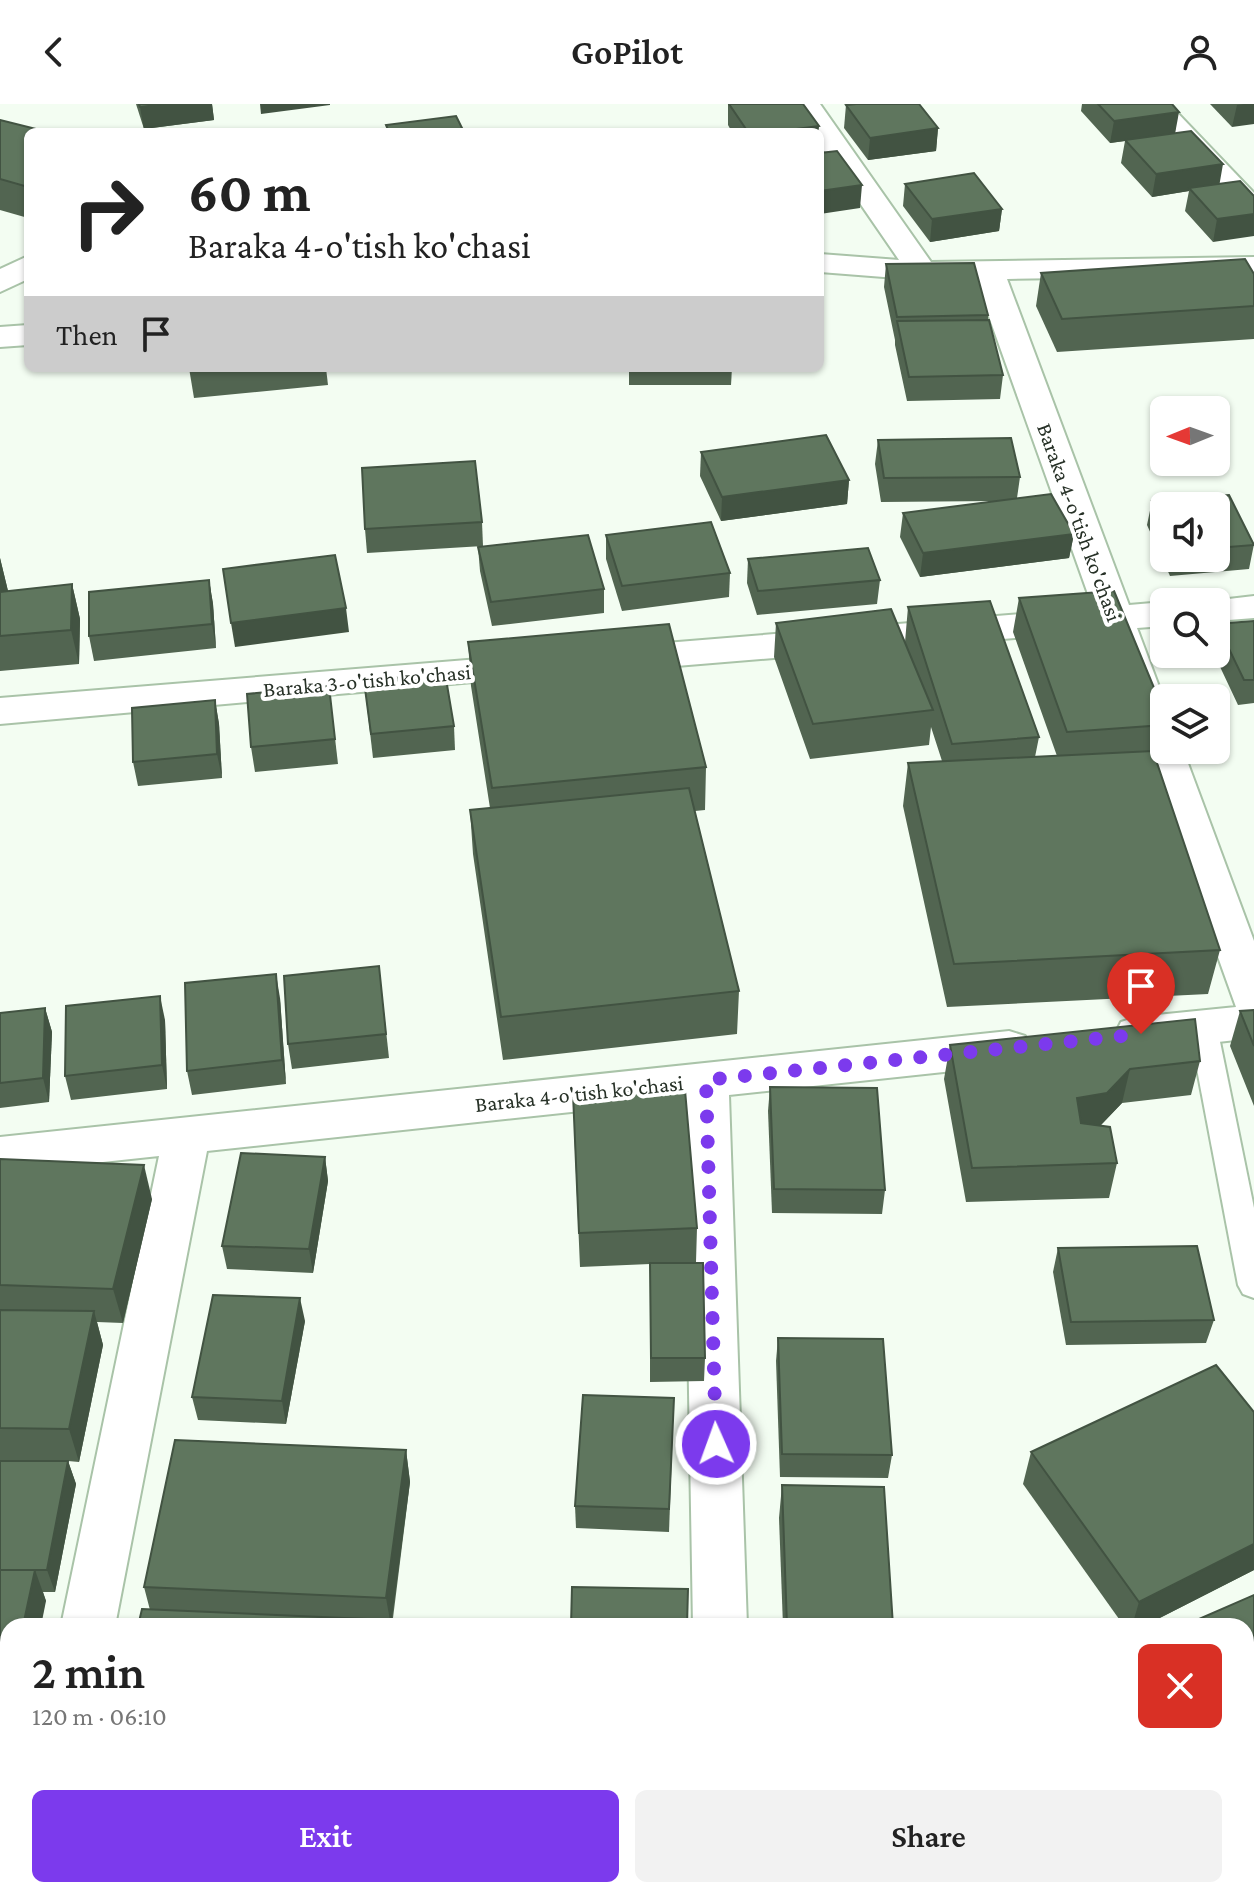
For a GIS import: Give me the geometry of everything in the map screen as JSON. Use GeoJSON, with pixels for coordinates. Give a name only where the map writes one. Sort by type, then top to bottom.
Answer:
{"type":"FeatureCollection","features":[{"type":"Feature","properties":{"kind":"street"},"geometry":{"type":"LineString","coordinates":[[806,104],[823,128]]}},
{"type":"Feature","properties":{"kind":"street"},"geometry":{"type":"LineString","coordinates":[[1153,104],[1254,211]]}},
{"type":"Feature","properties":{"kind":"street"},"geometry":{"type":"LineString","coordinates":[[824,130],[922,271]]}},
{"type":"Feature","properties":{"kind":"street"},"geometry":{"type":"LineString","coordinates":[[824,263],[922,271],[1254,266]]}},
{"type":"Feature","properties":{"kind":"street"},"geometry":{"type":"LineString","coordinates":[[0,283],[24,268]]}},
{"type":"Feature","properties":{"kind":"street","name":"Baraka 4-o'tish ko'chasi"},"geometry":{"type":"LineString","coordinates":[[988,270],[1254,1000]]}},
{"type":"Feature","properties":{"kind":"street"},"geometry":{"type":"LineString","coordinates":[[0,337],[24,335]]}},
{"type":"Feature","properties":{"kind":"street"},"geometry":{"type":"LineString","coordinates":[[1230,609],[1254,607]]}},
{"type":"Feature","properties":{"kind":"street","name":"Baraka 3-o'tish ko'chasi"},"geometry":{"type":"LineString","coordinates":[[0,711],[1150,615]]}},
{"type":"Feature","properties":{"kind":"street"},"geometry":{"type":"LineString","coordinates":[[1094,1039],[1254,1022]]}},
{"type":"Feature","properties":{"kind":"street","name":"Baraka 4-o'tish ko'chasi"},"geometry":{"type":"LineString","coordinates":[[0,1155],[1048,1044]]}},
{"type":"Feature","properties":{"kind":"street"},"geometry":{"type":"LineString","coordinates":[[706,1080],[720,1618]]}},
{"type":"Feature","properties":{"kind":"street"},"geometry":{"type":"LineString","coordinates":[[90,1618],[187,1135]]}},
{"type":"Feature","properties":{"kind":"lane"},"geometry":{"type":"LineString","coordinates":[[1203,1027],[1254,1285]]}},
{"type":"Feature","properties":{"kind":"building"},"geometry":{"type":"Polygon","coordinates":[[[729,104],[803,104],[819,126],[804,128],[745,128],[729,104]]]}},
{"type":"Feature","properties":{"kind":"building"},"geometry":{"type":"Polygon","coordinates":[[[919,104],[938,128],[870,138],[846,105],[919,104]]]}},
{"type":"Feature","properties":{"kind":"building"},"geometry":{"type":"Polygon","coordinates":[[[1098,104],[1172,104],[1179,112],[1114,121],[1098,104]]]}},
{"type":"Feature","properties":{"kind":"building"},"geometry":{"type":"Polygon","coordinates":[[[456,116],[462,128],[387,128],[386,125],[456,116]]]}},
{"type":"Feature","properties":{"kind":"building"},"geometry":{"type":"Polygon","coordinates":[[[0,120],[32,128],[24,128],[24,186],[0,179],[0,120]]]}},
{"type":"Feature","properties":{"kind":"building"},"geometry":{"type":"Polygon","coordinates":[[[1191,131],[1223,164],[1156,174],[1125,140],[1191,131]]]}},
{"type":"Feature","properties":{"kind":"building"},"geometry":{"type":"Polygon","coordinates":[[[837,151],[862,185],[824,190],[824,153],[837,151]]]}},
{"type":"Feature","properties":{"kind":"building"},"geometry":{"type":"Polygon","coordinates":[[[974,173],[1002,209],[932,219],[905,184],[974,173]]]}},
{"type":"Feature","properties":{"kind":"building"},"geometry":{"type":"Polygon","coordinates":[[[1240,181],[1254,196],[1254,214],[1217,219],[1189,188],[1240,181]]]}},
{"type":"Feature","properties":{"kind":"building"},"geometry":{"type":"Polygon","coordinates":[[[1245,259],[1254,274],[1254,306],[1062,319],[1041,273],[1245,259]]]}},
{"type":"Feature","properties":{"kind":"building"},"geometry":{"type":"Polygon","coordinates":[[[974,263],[988,315],[897,317],[886,264],[974,263]]]}},
{"type":"Feature","properties":{"kind":"building"},"geometry":{"type":"Polygon","coordinates":[[[989,320],[1003,375],[909,377],[897,321],[989,320]]]}},
{"type":"Feature","properties":{"kind":"building"},"geometry":{"type":"Polygon","coordinates":[[[826,435],[849,480],[722,497],[701,452],[826,435]]]}},
{"type":"Feature","properties":{"kind":"building"},"geometry":{"type":"Polygon","coordinates":[[[1011,438],[1020,477],[884,478],[878,440],[1011,438]]]}},
{"type":"Feature","properties":{"kind":"building"},"geometry":{"type":"Polygon","coordinates":[[[475,461],[482,522],[365,529],[362,468],[475,461]]]}},
{"type":"Feature","properties":{"kind":"building"},"geometry":{"type":"Polygon","coordinates":[[[1051,494],[1074,534],[923,553],[903,513],[1051,494]]]}},
{"type":"Feature","properties":{"kind":"building"},"geometry":{"type":"Polygon","coordinates":[[[1230,497],[1254,545],[1230,547],[1230,497]]]}},
{"type":"Feature","properties":{"kind":"building"},"geometry":{"type":"Polygon","coordinates":[[[711,522],[730,573],[622,586],[606,535],[711,522]]]}},
{"type":"Feature","properties":{"kind":"building"},"geometry":{"type":"Polygon","coordinates":[[[588,535],[604,589],[491,602],[478,547],[588,535]]]}},
{"type":"Feature","properties":{"kind":"building"},"geometry":{"type":"Polygon","coordinates":[[[868,548],[880,580],[758,591],[748,559],[868,548]]]}},
{"type":"Feature","properties":{"kind":"building"},"geometry":{"type":"Polygon","coordinates":[[[335,555],[346,608],[231,623],[223,569],[335,555]]]}},
{"type":"Feature","properties":{"kind":"building"},"geometry":{"type":"Polygon","coordinates":[[[209,580],[212,624],[89,636],[89,592],[209,580]]]}},
{"type":"Feature","properties":{"kind":"building"},"geometry":{"type":"Polygon","coordinates":[[[72,584],[71,630],[0,636],[0,592],[72,584]]]}},
{"type":"Feature","properties":{"kind":"building"},"geometry":{"type":"Polygon","coordinates":[[[1114,591],[1152,684],[1150,684],[1150,726],[1067,732],[1019,598],[1114,591]]]}},
{"type":"Feature","properties":{"kind":"building"},"geometry":{"type":"Polygon","coordinates":[[[990,601],[1039,737],[952,744],[908,607],[990,601]]]}},
{"type":"Feature","properties":{"kind":"building"},"geometry":{"type":"Polygon","coordinates":[[[891,609],[933,710],[813,724],[776,623],[891,609]]]}},
{"type":"Feature","properties":{"kind":"building"},"geometry":{"type":"Polygon","coordinates":[[[1254,621],[1254,680],[1244,680],[1230,651],[1230,623],[1254,621]]]}},
{"type":"Feature","properties":{"kind":"building"},"geometry":{"type":"Polygon","coordinates":[[[669,624],[706,767],[492,788],[468,642],[669,624]]]}},
{"type":"Feature","properties":{"kind":"building"},"geometry":{"type":"Polygon","coordinates":[[[445,673],[454,726],[371,734],[364,681],[445,673]]]}},
{"type":"Feature","properties":{"kind":"building"},"geometry":{"type":"Polygon","coordinates":[[[329,686],[335,739],[251,747],[247,694],[329,686]]]}},
{"type":"Feature","properties":{"kind":"building"},"geometry":{"type":"Polygon","coordinates":[[[215,700],[217,754],[133,762],[132,708],[215,700]]]}},
{"type":"Feature","properties":{"kind":"building"},"geometry":{"type":"Polygon","coordinates":[[[1150,751],[1150,764],[1157,764],[1220,950],[954,964],[908,763],[1150,751]]]}},
{"type":"Feature","properties":{"kind":"building"},"geometry":{"type":"Polygon","coordinates":[[[689,788],[739,991],[501,1017],[470,810],[689,788]]]}},
{"type":"Feature","properties":{"kind":"building"},"geometry":{"type":"Polygon","coordinates":[[[379,966],[386,1034],[288,1044],[284,976],[379,966]]]}},
{"type":"Feature","properties":{"kind":"building"},"geometry":{"type":"Polygon","coordinates":[[[276,974],[282,1060],[187,1071],[185,983],[276,974]]]}},
{"type":"Feature","properties":{"kind":"building"},"geometry":{"type":"Polygon","coordinates":[[[160,996],[162,1065],[65,1076],[66,1006],[160,996]]]}},
{"type":"Feature","properties":{"kind":"building"},"geometry":{"type":"Polygon","coordinates":[[[45,1008],[43,1078],[0,1083],[0,1013],[45,1008]]]}},
{"type":"Feature","properties":{"kind":"building"},"geometry":{"type":"Polygon","coordinates":[[[1254,1010],[1254,1046],[1240,1011],[1254,1010]]]}},
{"type":"Feature","properties":{"kind":"building"},"geometry":{"type":"Polygon","coordinates":[[[1195,1019],[1200,1061],[1130,1069],[1107,1093],[1077,1098],[1081,1123],[1110,1127],[1117,1163],[972,1168],[950,1045],[1195,1019]]]}},
{"type":"Feature","properties":{"kind":"building"},"geometry":{"type":"Polygon","coordinates":[[[770,1087],[877,1088],[885,1190],[774,1189],[770,1087]]]}},
{"type":"Feature","properties":{"kind":"building"},"geometry":{"type":"Polygon","coordinates":[[[685,1090],[697,1228],[579,1233],[573,1094],[685,1090]]]}},
{"type":"Feature","properties":{"kind":"building"},"geometry":{"type":"Polygon","coordinates":[[[241,1153],[325,1157],[309,1249],[222,1246],[241,1153]]]}},
{"type":"Feature","properties":{"kind":"building"},"geometry":{"type":"Polygon","coordinates":[[[0,1159],[144,1165],[113,1289],[0,1285],[0,1159]]]}},
{"type":"Feature","properties":{"kind":"building"},"geometry":{"type":"Polygon","coordinates":[[[1197,1246],[1214,1320],[1071,1322],[1058,1248],[1197,1246]]]}},
{"type":"Feature","properties":{"kind":"building"},"geometry":{"type":"Polygon","coordinates":[[[650,1263],[703,1263],[705,1358],[651,1358],[650,1263]]]}},
{"type":"Feature","properties":{"kind":"building"},"geometry":{"type":"Polygon","coordinates":[[[213,1295],[300,1298],[282,1401],[192,1397],[213,1295]]]}},
{"type":"Feature","properties":{"kind":"building"},"geometry":{"type":"Polygon","coordinates":[[[0,1310],[94,1311],[69,1429],[0,1428],[0,1310]]]}},
{"type":"Feature","properties":{"kind":"building"},"geometry":{"type":"Polygon","coordinates":[[[778,1338],[883,1339],[892,1455],[782,1454],[778,1338]]]}},
{"type":"Feature","properties":{"kind":"building"},"geometry":{"type":"Polygon","coordinates":[[[1216,1365],[1254,1412],[1254,1544],[1139,1602],[1031,1452],[1216,1365]]]}},
{"type":"Feature","properties":{"kind":"building"},"geometry":{"type":"Polygon","coordinates":[[[583,1395],[674,1398],[669,1509],[575,1506],[583,1395]]]}},
{"type":"Feature","properties":{"kind":"building"},"geometry":{"type":"Polygon","coordinates":[[[175,1440],[406,1450],[386,1598],[144,1587],[175,1440]]]}},
{"type":"Feature","properties":{"kind":"building"},"geometry":{"type":"Polygon","coordinates":[[[0,1461],[68,1461],[47,1570],[0,1570],[0,1461]]]}},
{"type":"Feature","properties":{"kind":"building"},"geometry":{"type":"Polygon","coordinates":[[[782,1485],[884,1487],[892,1618],[787,1618],[782,1485]]]}},
{"type":"Feature","properties":{"kind":"building"},"geometry":{"type":"Polygon","coordinates":[[[0,1570],[35,1570],[25,1618],[0,1618],[0,1570]]]}},
{"type":"Feature","properties":{"kind":"building"},"geometry":{"type":"Polygon","coordinates":[[[572,1587],[688,1589],[687,1618],[571,1618],[572,1587]]]}},
{"type":"Feature","properties":{"kind":"building"},"geometry":{"type":"Polygon","coordinates":[[[1254,1595],[1254,1618],[1201,1618],[1254,1595]]]}},
{"type":"Feature","properties":{"kind":"building"},"geometry":{"type":"Polygon","coordinates":[[[142,1609],[343,1618],[140,1618],[142,1609]]]}},
{"type":"Feature","properties":{"kind":"route"},"geometry":{"type":"LineString","coordinates":[[716,1444],[706,1080],[1141,1034]]}}]}
